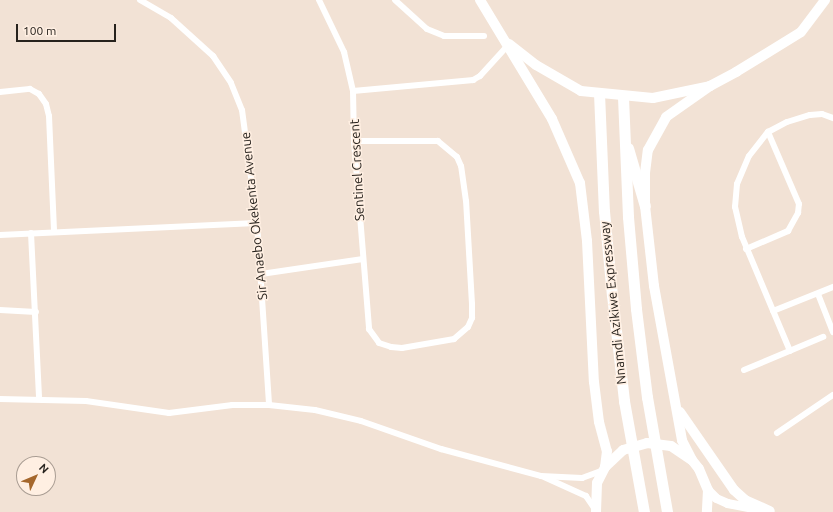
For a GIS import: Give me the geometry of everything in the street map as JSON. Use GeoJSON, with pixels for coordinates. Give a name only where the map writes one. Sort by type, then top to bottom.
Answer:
{"type":"FeatureCollection","features":[{"type":"Feature","properties":{"kind":"highway","name":"Nnamdi Azikiwe Expressway"},"geometry":{"type":"LineString","coordinates":[[599,93],[604,211],[624,401],[644,512]]}},
{"type":"Feature","properties":{"kind":"highway","name":"Nnamdi Azikiwe Expressway"},"geometry":{"type":"LineString","coordinates":[[623,97],[623,128],[636,310],[647,397],[667,512]]}},
{"type":"Feature","properties":{"kind":"highway"},"geometry":{"type":"LineString","coordinates":[[623,128],[645,206]]}},
{"type":"Feature","properties":{"kind":"main road","name":"Nnamdi Azikiwe Expressway"},"geometry":{"type":"LineString","coordinates":[[480,0],[509,44],[552,119],[580,183],[587,241],[594,382],[599,422],[606,451],[604,468]]}},
{"type":"Feature","properties":{"kind":"main road"},"geometry":{"type":"LineString","coordinates":[[707,512],[708,490],[705,479],[692,460],[682,440],[654,286],[645,206],[645,173],[648,150],[657,130],[666,117],[682,104],[710,86],[780,48],[801,32],[825,0]]}},
{"type":"Feature","properties":{"kind":"main road"},"geometry":{"type":"LineString","coordinates":[[509,44],[536,65],[581,91],[623,97],[653,98],[710,86]]}},
{"type":"Feature","properties":{"kind":"main road"},"geometry":{"type":"LineString","coordinates":[[675,401],[686,425],[734,490],[745,500],[772,512]]}},
{"type":"Feature","properties":{"kind":"main road"},"geometry":{"type":"LineString","coordinates":[[596,512],[596,490],[604,468],[623,450],[647,443],[671,446],[692,460]]}},
{"type":"Feature","properties":{"kind":"main road"},"geometry":{"type":"LineString","coordinates":[[708,490],[716,498],[727,503],[772,512]]}},
{"type":"Feature","properties":{"kind":"street","name":"Sir Anaebo Okekenta Avenue"},"geometry":{"type":"LineString","coordinates":[[140,0],[166,14],[200,43],[231,83],[245,124],[257,223],[269,405]]}},
{"type":"Feature","properties":{"kind":"street","name":"Sentinel Crescent"},"geometry":{"type":"LineString","coordinates":[[319,0],[344,52],[353,91],[354,141],[367,323],[379,343],[402,348],[447,341],[468,327],[472,318],[464,183],[457,157],[438,141],[354,141]]}},
{"type":"Feature","properties":{"kind":"street"},"geometry":{"type":"LineString","coordinates":[[394,0],[427,29],[444,36],[484,36]]}},
{"type":"Feature","properties":{"kind":"street"},"geometry":{"type":"LineString","coordinates":[[353,91],[473,80],[480,76],[509,44]]}},
{"type":"Feature","properties":{"kind":"street"},"geometry":{"type":"LineString","coordinates":[[0,92],[30,88],[39,94],[46,104],[49,116],[54,231]]}},
{"type":"Feature","properties":{"kind":"street"},"geometry":{"type":"LineString","coordinates":[[790,351],[746,248],[735,207],[737,184],[749,156],[768,132],[787,122],[810,115],[822,114],[833,118]]}},
{"type":"Feature","properties":{"kind":"street"},"geometry":{"type":"LineString","coordinates":[[746,248],[788,231],[798,213],[799,204],[768,132]]}},
{"type":"Feature","properties":{"kind":"street"},"geometry":{"type":"LineString","coordinates":[[0,235],[54,231],[257,223]]}},
{"type":"Feature","properties":{"kind":"street"},"geometry":{"type":"LineString","coordinates":[[31,233],[39,398]]}},
{"type":"Feature","properties":{"kind":"street"},"geometry":{"type":"LineString","coordinates":[[261,274],[363,259]]}},
{"type":"Feature","properties":{"kind":"street"},"geometry":{"type":"LineString","coordinates":[[773,312],[833,287]]}},
{"type":"Feature","properties":{"kind":"street"},"geometry":{"type":"LineString","coordinates":[[818,294],[833,332]]}},
{"type":"Feature","properties":{"kind":"street"},"geometry":{"type":"LineString","coordinates":[[0,310],[36,312]]}},
{"type":"Feature","properties":{"kind":"street"},"geometry":{"type":"LineString","coordinates":[[744,370],[823,337]]}},
{"type":"Feature","properties":{"kind":"street"},"geometry":{"type":"LineString","coordinates":[[778,433],[833,395]]}},
{"type":"Feature","properties":{"kind":"street"},"geometry":{"type":"LineString","coordinates":[[0,399],[39,398],[86,401],[168,413],[232,405],[269,405],[338,415],[426,445],[541,476],[586,496],[596,512]]}},
{"type":"Feature","properties":{"kind":"street"},"geometry":{"type":"LineString","coordinates":[[541,476],[582,478],[604,468]]}}]}
